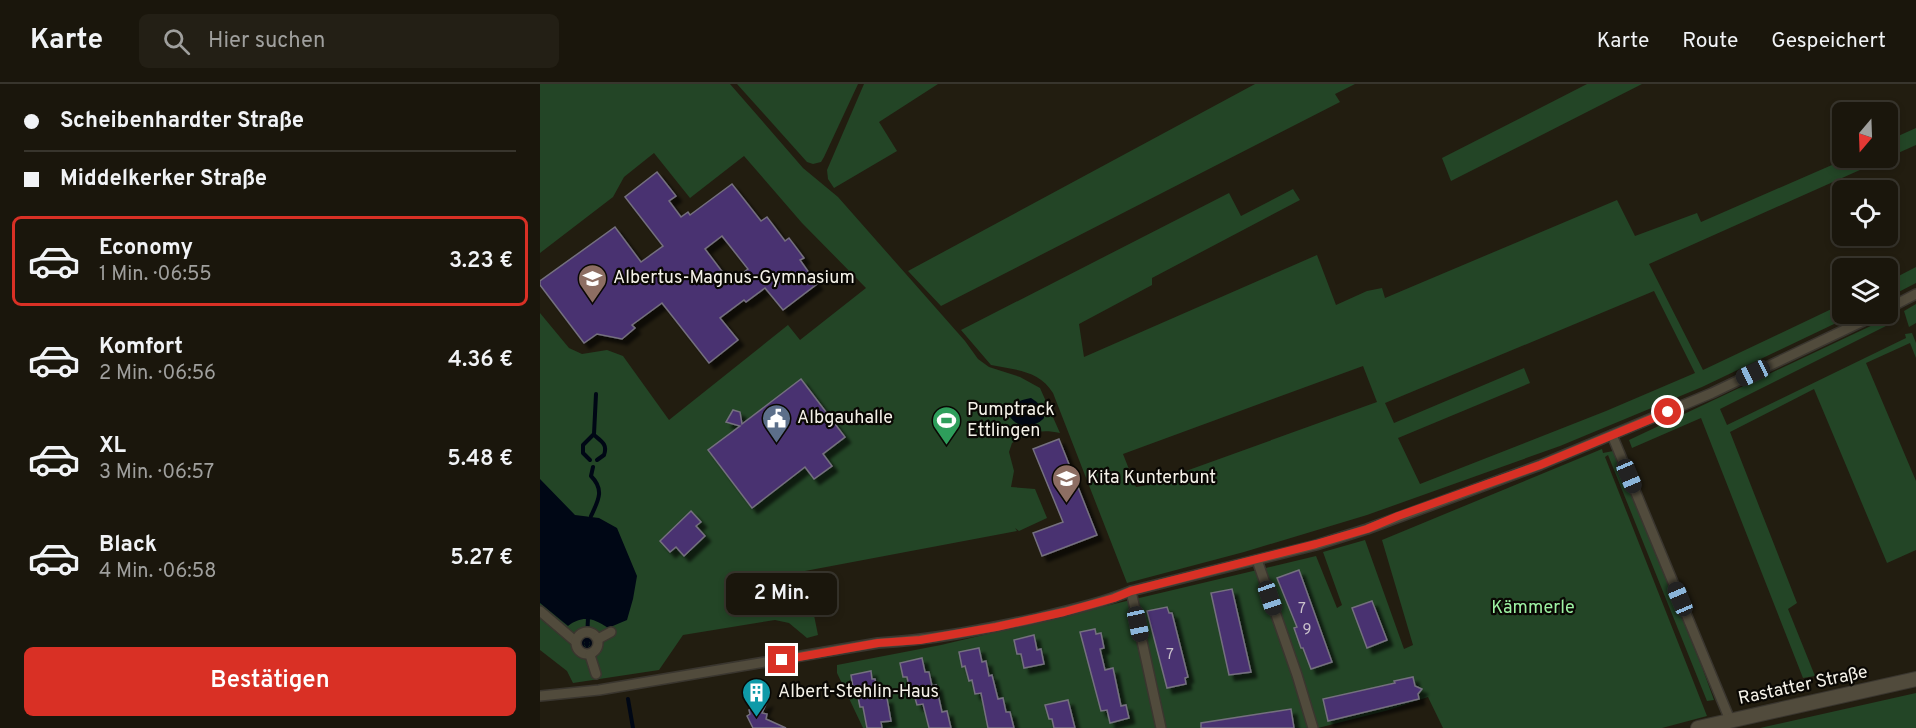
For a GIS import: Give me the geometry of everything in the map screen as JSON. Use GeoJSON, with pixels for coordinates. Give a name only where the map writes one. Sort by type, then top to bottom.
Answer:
{"type":"FeatureCollection","features":[{"type":"Feature","properties":{"kind":"main road","name":"Rastatter Straße"},"geometry":{"type":"LineString","coordinates":[[1698,728],[1916,679]]}},
{"type":"Feature","properties":{"kind":"street"},"geometry":{"type":"LineString","coordinates":[[1898,303],[1916,294]]}},
{"type":"Feature","properties":{"kind":"street"},"geometry":{"type":"LineString","coordinates":[[540,696],[599,690],[878,643],[920,640],[996,627],[1064,612],[1131,591],[1257,560],[1367,529],[1540,465],[1612,435],[1712,393],[1857,324]]}},
{"type":"Feature","properties":{"kind":"street"},"geometry":{"type":"LineString","coordinates":[[1612,435],[1730,720]]}},
{"type":"Feature","properties":{"kind":"street"},"geometry":{"type":"LineString","coordinates":[[1257,560],[1313,728]]}},
{"type":"Feature","properties":{"kind":"street"},"geometry":{"type":"LineString","coordinates":[[1131,591],[1161,728]]}},
{"type":"Feature","properties":{"kind":"street"},"geometry":{"type":"LineString","coordinates":[[540,612],[575,641],[577,650],[590,655]]}},
{"type":"Feature","properties":{"kind":"street"},"geometry":{"type":"LineString","coordinates":[[575,641],[580,633],[588,632],[598,639]]}},
{"type":"Feature","properties":{"kind":"street"},"geometry":{"type":"LineString","coordinates":[[598,639],[611,632]]}},
{"type":"Feature","properties":{"kind":"street"},"geometry":{"type":"LineString","coordinates":[[590,655],[597,650],[598,639]]}},
{"type":"Feature","properties":{"kind":"street"},"geometry":{"type":"LineString","coordinates":[[590,655],[596,674]]}},
{"type":"Feature","properties":{"kind":"green space"},"geometry":{"type":"Polygon","coordinates":[[[540,84],[730,84],[803,168],[838,197],[965,341],[978,359],[989,367],[1020,377],[1040,388],[1060,433],[1047,431],[1029,434],[1012,443],[1009,452],[1014,471],[1011,487],[1035,489],[1047,518],[1019,531],[1015,528],[1017,531],[805,571],[818,635],[807,638],[789,623],[775,620],[683,635],[659,670],[573,683],[567,671],[540,650],[540,313],[569,348],[582,354],[607,350],[623,356],[669,420],[788,325],[800,340],[866,288],[802,223],[744,156],[690,198],[654,153],[624,177],[613,197],[540,253],[540,84]]]}},
{"type":"Feature","properties":{"kind":"green space"},"geometry":{"type":"Polygon","coordinates":[[[737,84],[858,84],[824,157],[821,162],[813,164],[807,162],[737,84]]]}},
{"type":"Feature","properties":{"kind":"green space"},"geometry":{"type":"Polygon","coordinates":[[[864,84],[938,84],[879,122],[897,151],[834,188],[828,179],[827,170],[864,84]]]}},
{"type":"Feature","properties":{"kind":"green space"},"geometry":{"type":"Polygon","coordinates":[[[1255,84],[1355,84],[1335,94],[1340,102],[941,306],[908,271],[1255,84]]]}},
{"type":"Feature","properties":{"kind":"green space"},"geometry":{"type":"Polygon","coordinates":[[[1587,84],[1642,84],[1451,181],[1442,158],[1587,84]]]}},
{"type":"Feature","properties":{"kind":"green space"},"geometry":{"type":"Polygon","coordinates":[[[1916,128],[1916,145],[1898,153],[1898,136],[1916,128]]]}},
{"type":"Feature","properties":{"kind":"green space"},"geometry":{"type":"Polygon","coordinates":[[[1832,165],[1832,168],[1865,168],[1838,180],[1832,180],[1832,182],[1649,264],[1703,370],[1832,309],[1832,324],[1834,324],[1702,387],[1560,446],[1367,515],[1244,552],[1127,583],[1053,393],[1034,375],[991,365],[961,330],[1229,193],[1241,216],[1293,189],[1300,200],[1152,278],[1152,285],[1079,324],[1084,357],[1317,255],[1336,305],[1367,291],[1382,288],[1385,298],[1617,200],[1635,236],[1697,213],[1701,222],[1832,165]],[[1654,291],[1385,403],[1394,423],[1524,368],[1530,383],[1398,438],[1420,484],[1606,411],[1695,373],[1654,291]],[[1363,366],[1123,454],[1136,487],[1147,485],[1377,402],[1363,366]]]}},
{"type":"Feature","properties":{"kind":"green space"},"geometry":{"type":"Polygon","coordinates":[[[1916,267],[1916,283],[1898,292],[1898,276],[1916,267]]]}},
{"type":"Feature","properties":{"kind":"green space"},"geometry":{"type":"Polygon","coordinates":[[[1916,304],[1916,323],[1909,327],[1904,311],[1916,304]]]}},
{"type":"Feature","properties":{"kind":"green space"},"geometry":{"type":"Polygon","coordinates":[[[1875,324],[1890,324],[1720,409],[1727,425],[1906,338],[1905,334],[1912,333],[1916,343],[1916,358],[1910,343],[1866,363],[1916,481],[1916,550],[1887,563],[1814,389],[1730,432],[1797,603],[1788,609],[1815,676],[1803,678],[1701,418],[1632,448],[1629,440],[1875,324]]]}},
{"type":"Feature","properties":{"kind":"green space","name":"Kämmerle"},"geometry":{"type":"Polygon","coordinates":[[[1602,449],[1603,453],[1613,451],[1702,667],[1714,700],[1707,701],[1608,455],[1605,457],[1707,716],[1662,728],[1443,728],[1428,697],[1389,710],[1318,728],[863,728],[837,673],[837,665],[941,645],[1316,556],[1337,608],[1342,605],[1323,552],[1365,540],[1404,649],[1413,645],[1382,540],[1602,449]]]}},
{"type":"Feature","properties":{"kind":"green space"},"geometry":{"type":"Polygon","coordinates":[[[1916,693],[1916,728],[1760,728],[1916,693]]]}},
{"type":"Feature","properties":{"kind":"shaded area"},"geometry":{"type":"Polygon","coordinates":[[[1031,398],[1040,406],[1044,418],[1036,424],[1026,426],[1016,423],[1009,415],[1012,408],[1020,401],[1031,398]]]}},
{"type":"Feature","properties":{"kind":"shaded area"},"geometry":{"type":"Polygon","coordinates":[[[540,479],[575,515],[599,518],[617,528],[637,576],[627,620],[608,628],[588,619],[578,620],[568,626],[540,603],[540,479]]]}},
{"type":"Feature","properties":{"kind":"building"},"geometry":{"type":"Polygon","coordinates":[[[657,172],[676,196],[669,201],[681,217],[688,212],[690,215],[732,184],[761,221],[767,217],[785,241],[789,238],[804,258],[800,260],[817,284],[783,310],[765,288],[746,302],[744,300],[720,318],[738,340],[709,363],[662,303],[632,325],[635,328],[622,339],[597,334],[584,343],[540,285],[540,281],[615,227],[641,262],[663,246],[625,197],[657,172]],[[722,236],[705,249],[730,282],[748,269],[722,236]]]}},
{"type":"Feature","properties":{"kind":"building","name":"Albgauhalle"},"geometry":{"type":"Polygon","coordinates":[[[801,379],[845,437],[823,454],[832,466],[814,479],[805,467],[752,508],[708,450],[740,426],[726,422],[733,410],[740,412],[742,424],[801,379]]]}},
{"type":"Feature","properties":{"kind":"building"},"geometry":{"type":"Polygon","coordinates":[[[1059,439],[1097,535],[1042,556],[1033,533],[1063,522],[1033,449],[1059,439]]]}},
{"type":"Feature","properties":{"kind":"building"},"geometry":{"type":"Polygon","coordinates":[[[691,511],[701,522],[696,526],[705,536],[684,556],[676,547],[670,552],[660,541],[691,511]]]}},
{"type":"Feature","properties":{"kind":"building"},"geometry":{"type":"Polygon","coordinates":[[[1299,570],[1332,662],[1311,669],[1303,648],[1301,648],[1294,628],[1297,627],[1277,578],[1299,570]]]}},
{"type":"Feature","properties":{"kind":"building"},"geometry":{"type":"Polygon","coordinates":[[[1232,589],[1251,672],[1229,675],[1211,593],[1232,589]]]}},
{"type":"Feature","properties":{"kind":"building"},"geometry":{"type":"Polygon","coordinates":[[[1372,601],[1387,640],[1367,648],[1352,608],[1372,601]]]}},
{"type":"Feature","properties":{"kind":"building"},"geometry":{"type":"Polygon","coordinates":[[[1167,607],[1169,613],[1172,613],[1188,677],[1185,678],[1186,684],[1167,688],[1147,611],[1167,607]]]}},
{"type":"Feature","properties":{"kind":"building"},"geometry":{"type":"Polygon","coordinates":[[[1095,629],[1096,634],[1101,633],[1104,648],[1100,649],[1105,670],[1113,668],[1121,706],[1126,705],[1129,718],[1110,723],[1107,710],[1101,711],[1080,632],[1095,629]]]}},
{"type":"Feature","properties":{"kind":"building"},"geometry":{"type":"Polygon","coordinates":[[[1034,635],[1037,650],[1041,649],[1044,664],[1024,668],[1021,654],[1017,654],[1014,640],[1034,635]]]}},
{"type":"Feature","properties":{"kind":"building"},"geometry":{"type":"Polygon","coordinates":[[[979,648],[982,662],[986,661],[989,676],[992,675],[998,699],[1003,698],[1006,712],[1010,712],[1014,728],[988,728],[981,693],[975,694],[972,680],[969,681],[965,666],[962,667],[959,652],[979,648]]]}},
{"type":"Feature","properties":{"kind":"building"},"geometry":{"type":"Polygon","coordinates":[[[922,658],[925,672],[929,672],[932,686],[936,685],[942,712],[947,711],[951,728],[929,728],[923,704],[917,705],[913,691],[910,691],[907,677],[903,677],[900,663],[922,658]]]}},
{"type":"Feature","properties":{"kind":"building"},"geometry":{"type":"Polygon","coordinates":[[[871,671],[879,699],[887,698],[891,721],[881,722],[882,728],[867,728],[863,707],[860,707],[857,692],[854,693],[851,675],[871,671]]]}},
{"type":"Feature","properties":{"kind":"building"},"geometry":{"type":"Polygon","coordinates":[[[1413,677],[1415,686],[1422,689],[1418,694],[1419,699],[1328,721],[1323,699],[1413,677]]]}},
{"type":"Feature","properties":{"kind":"building"},"geometry":{"type":"Polygon","coordinates":[[[1068,700],[1075,728],[1054,728],[1045,705],[1068,700]]]}},
{"type":"Feature","properties":{"kind":"building","name":"Albert-Stehlin-Haus"},"geometry":{"type":"Polygon","coordinates":[[[767,702],[762,713],[767,714],[766,719],[786,728],[753,728],[747,716],[750,714],[749,710],[767,702]]]}},
{"type":"Feature","properties":{"kind":"building"},"geometry":{"type":"Polygon","coordinates":[[[1291,709],[1294,728],[1201,728],[1201,723],[1291,709]]]}},
{"type":"Feature","properties":{"kind":"waterway"},"geometry":{"type":"LineString","coordinates":[[590,460],[583,453],[583,445],[594,434],[596,394]]}},
{"type":"Feature","properties":{"kind":"waterway"},"geometry":{"type":"LineString","coordinates":[[594,435],[605,448],[604,455],[597,460]]}},
{"type":"Feature","properties":{"kind":"waterway"},"geometry":{"type":"LineString","coordinates":[[591,516],[599,496],[598,486],[591,476],[593,467]]}},
{"type":"Feature","properties":{"kind":"waterway"},"geometry":{"type":"LineString","coordinates":[[587,639],[588,618]]}},
{"type":"Feature","properties":{"kind":"waterway"},"geometry":{"type":"LineString","coordinates":[[587,639],[591,640],[592,644],[591,648],[587,649],[583,648],[582,644],[583,640],[587,639]]}},
{"type":"Feature","properties":{"kind":"waterway"},"geometry":{"type":"LineString","coordinates":[[587,642],[588,644],[587,645],[586,644],[587,642]]}},
{"type":"Feature","properties":{"kind":"waterway"},"geometry":{"type":"LineString","coordinates":[[628,699],[633,728]]}},
{"type":"Feature","properties":{"kind":"place","name":"Albertus-Magnus-Gymnasium"},"geometry":{"type":"Point","coordinates":[592,304]}},
{"type":"Feature","properties":{"kind":"place","name":"Albgauhalle"},"geometry":{"type":"Point","coordinates":[776,444]}},
{"type":"Feature","properties":{"kind":"place","name":"Pumptrack Ettlingen"},"geometry":{"type":"Point","coordinates":[946,446]}},
{"type":"Feature","properties":{"kind":"place","name":"Kita Kunterbunt"},"geometry":{"type":"Point","coordinates":[1066,504]}},
{"type":"Feature","properties":{"kind":"place","name":"Albert-Stehlin-Haus"},"geometry":{"type":"Point","coordinates":[757,718]}},
{"type":"Feature","properties":{"kind":"route"},"geometry":{"type":"LineString","coordinates":[[782,660],[878,643],[920,640],[996,627],[1064,612],[1131,591],[1316,544],[1367,529],[1540,465],[1668,412]]}}]}
